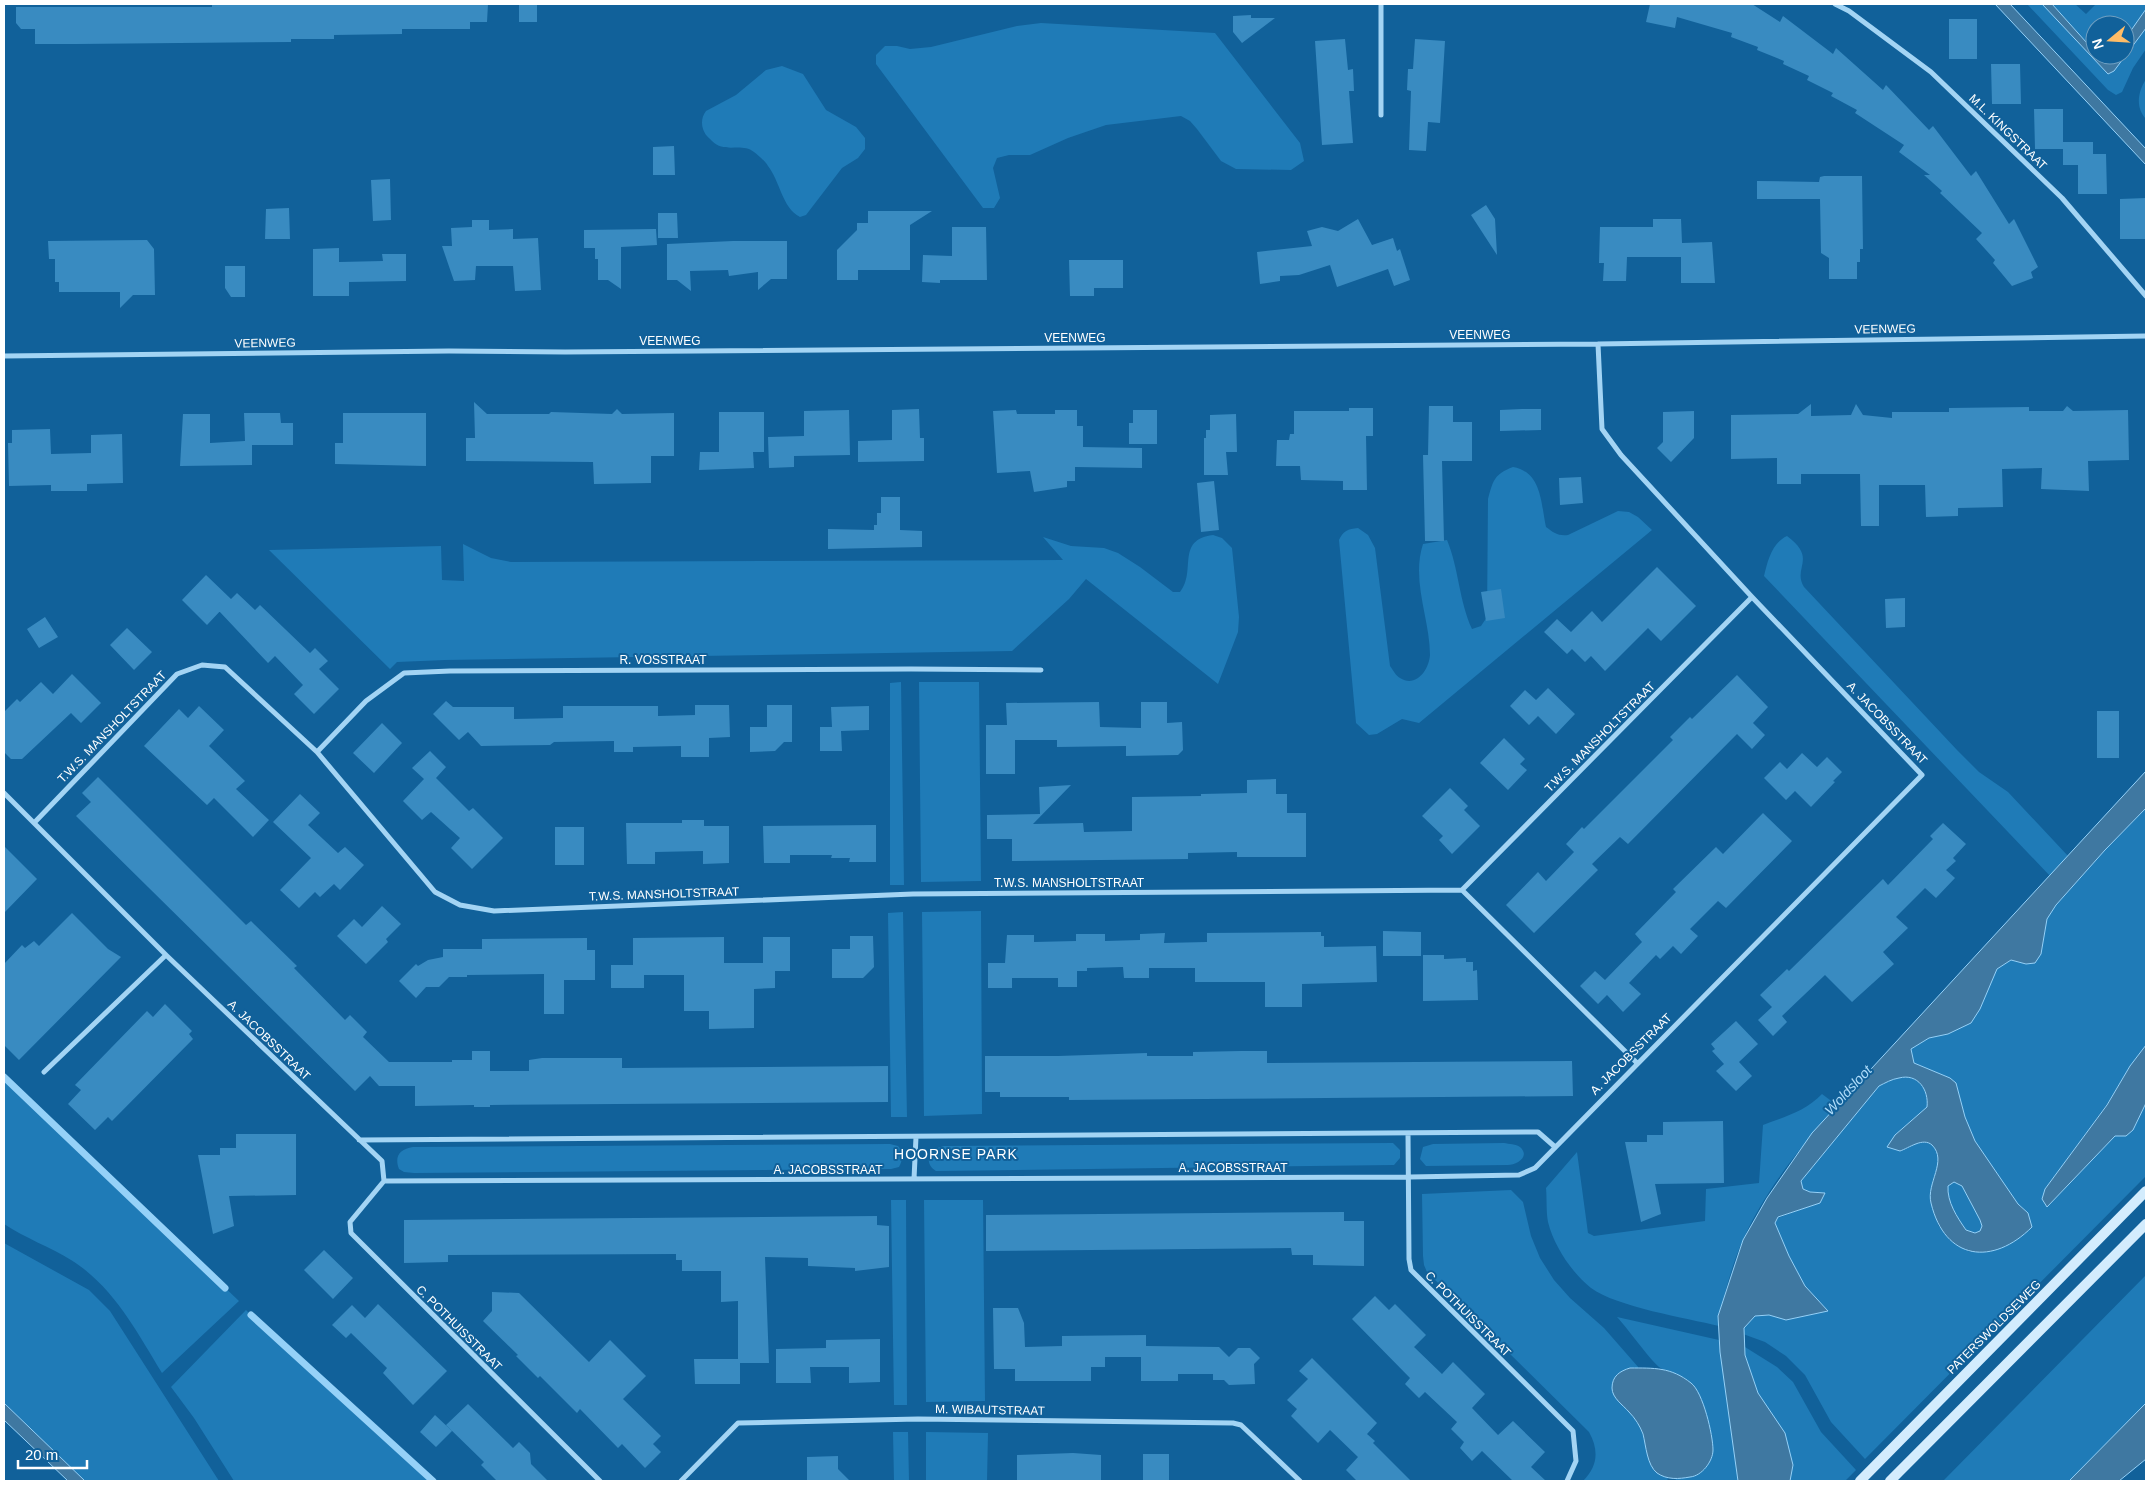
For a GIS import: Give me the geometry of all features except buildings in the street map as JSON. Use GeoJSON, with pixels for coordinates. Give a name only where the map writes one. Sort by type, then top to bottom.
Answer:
{"type":"FeatureCollection","features":[{"type":"Feature","properties":{"kind":"main road","name":"PATERSWOLDSEWEG"},"geometry":{"type":"LineString","coordinates":[[1860,1481],[2146,1191]]}},
{"type":"Feature","properties":{"kind":"main road"},"geometry":{"type":"LineString","coordinates":[[1890,1481],[2146,1224]]}},
{"type":"Feature","properties":{"kind":"street"},"geometry":{"type":"LineString","coordinates":[[1381,4],[1381,115]]}},
{"type":"Feature","properties":{"kind":"street","name":"M.L. KINGSTRAAT"},"geometry":{"type":"LineString","coordinates":[[1835,4],[1849,11],[1931,72],[2062,198],[2146,296]]}},
{"type":"Feature","properties":{"kind":"street","name":"VEENWEG"},"geometry":{"type":"LineString","coordinates":[[4,356],[429,351],[565,352],[1598,344],[2146,336]]}},
{"type":"Feature","properties":{"kind":"street","name":"A. JACOBSSTRAAT"},"geometry":{"type":"LineString","coordinates":[[4,793],[166,955],[382,1161],[384,1181],[914,1180],[1519,1175],[1534,1168],[1922,775],[1752,598],[1621,455],[1602,429],[1598,344]]}},
{"type":"Feature","properties":{"kind":"street","name":"T.W.S. MANSHOLTSTRAAT"},"geometry":{"type":"LineString","coordinates":[[34,823],[177,674],[202,665],[225,667],[317,752],[435,892],[460,905],[494,911],[913,894],[1462,890],[1752,598]]}},
{"type":"Feature","properties":{"kind":"street","name":"R. VOSSTRAAT"},"geometry":{"type":"LineString","coordinates":[[317,752],[366,702],[404,673],[450,671],[872,669],[1041,670]]}},
{"type":"Feature","properties":{"kind":"street"},"geometry":{"type":"LineString","coordinates":[[1462,890],[1637,1063]]}},
{"type":"Feature","properties":{"kind":"street"},"geometry":{"type":"LineString","coordinates":[[44,1072],[166,955]]}},
{"type":"Feature","properties":{"kind":"street"},"geometry":{"type":"LineString","coordinates":[[359,1140],[1538,1132],[1554,1146]]}},
{"type":"Feature","properties":{"kind":"street","name":"C. POTHUISSTRAAT"},"geometry":{"type":"LineString","coordinates":[[1408,1133],[1410,1177],[1409,1259],[1411,1270],[1573,1431],[1576,1461],[1566,1481]]}},
{"type":"Feature","properties":{"kind":"street"},"geometry":{"type":"LineString","coordinates":[[914,1180],[916,1137]]}},
{"type":"Feature","properties":{"kind":"street","name":"C. POTHUISSTRAAT"},"geometry":{"type":"LineString","coordinates":[[384,1181],[350,1222],[350,1233],[600,1481]]}},
{"type":"Feature","properties":{"kind":"street","name":"M. WIBAUTSTRAAT"},"geometry":{"type":"LineString","coordinates":[[681,1481],[738,1423],[918,1419],[1233,1423],[1241,1425],[1300,1481]]}},
{"type":"Feature","properties":{"kind":"shaded area"},"geometry":{"type":"Polygon","coordinates":[[[1995,4],[2010,4],[2146,149],[2146,165],[1995,4]]]}},
{"type":"Feature","properties":{"kind":"shaded area"},"geometry":{"type":"Polygon","coordinates":[[[2027,4],[2042,4],[2085,50],[2085,65],[2100,65],[2108,74],[2114,71],[2118,65],[2135,65],[2135,43],[2146,28],[2146,49],[2133,68],[2122,92],[2116,95],[2108,90],[2027,4]]]}},
{"type":"Feature","properties":{"kind":"shaded area"},"geometry":{"type":"Polygon","coordinates":[[[2042,4],[2052,4],[2085,41],[2085,50],[2042,4]]]}},
{"type":"Feature","properties":{"kind":"shaded area"},"geometry":{"type":"Polygon","coordinates":[[[2052,4],[2075,4],[2086,14],[2096,4],[2146,4],[2146,9],[2135,25],[2135,15],[2085,15],[2085,41],[2052,4]]]}},
{"type":"Feature","properties":{"kind":"shaded area"},"geometry":{"type":"Polygon","coordinates":[[[2146,9],[2146,28],[2135,43],[2135,25],[2146,9]]]}},
{"type":"Feature","properties":{"kind":"shaded area"},"geometry":{"type":"Polygon","coordinates":[[[1041,23],[1215,33],[1300,143],[1304,161],[1291,170],[1236,169],[1221,161],[1190,121],[1181,116],[1106,125],[1068,138],[1030,155],[1009,155],[997,158],[993,168],[1000,198],[994,208],[983,208],[876,64],[876,55],[885,46],[910,49],[931,47],[1017,26],[1041,23]]]}},
{"type":"Feature","properties":{"kind":"shaded area"},"geometry":{"type":"Polygon","coordinates":[[[2100,65],[2118,65],[2114,71],[2108,74],[2100,65]]]}},
{"type":"Feature","properties":{"kind":"shaded area"},"geometry":{"type":"Polygon","coordinates":[[[782,66],[803,74],[826,110],[856,127],[865,138],[865,149],[858,158],[842,168],[806,215],[800,217],[794,213],[785,201],[772,172],[762,159],[749,149],[728,148],[717,145],[706,134],[702,124],[706,111],[736,95],[766,70],[782,66]]]}},
{"type":"Feature","properties":{"kind":"shaded area"},"geometry":{"type":"Polygon","coordinates":[[[2146,79],[2146,119],[2140,110],[2139,99],[2146,79]]]}},
{"type":"Feature","properties":{"kind":"shaded area"},"geometry":{"type":"Polygon","coordinates":[[[1513,467],[1523,470],[1535,482],[1541,499],[1546,527],[1556,534],[1568,535],[1618,511],[1629,512],[1638,517],[1652,530],[1419,723],[1402,719],[1377,734],[1369,735],[1356,723],[1339,540],[1342,534],[1351,529],[1358,528],[1368,535],[1375,548],[1390,666],[1400,678],[1411,681],[1421,676],[1424,672],[1430,655],[1419,572],[1423,544],[1447,540],[1472,629],[1481,626],[1487,617],[1488,499],[1491,487],[1498,475],[1513,467]]]}},
{"type":"Feature","properties":{"kind":"shaded area"},"geometry":{"type":"Polygon","coordinates":[[[1213,535],[1222,538],[1232,548],[1239,617],[1238,632],[1218,684],[1086,579],[1069,599],[1012,651],[445,660],[397,662],[390,669],[269,550],[441,546],[442,580],[464,581],[463,544],[491,558],[511,562],[1063,560],[1043,537],[1071,546],[1104,548],[1118,553],[1173,592],[1180,592],[1185,584],[1190,550],[1194,543],[1201,538],[1213,535]]]}},
{"type":"Feature","properties":{"kind":"shaded area"},"geometry":{"type":"Polygon","coordinates":[[[1787,536],[1796,544],[1803,557],[1801,580],[1804,587],[1957,750],[1979,772],[2008,792],[2068,856],[2050,876],[1764,576],[1774,548],[1787,536]]]}},
{"type":"Feature","properties":{"kind":"shaded area"},"geometry":{"type":"Polygon","coordinates":[[[901,682],[904,885],[890,885],[890,683],[901,682]]]}},
{"type":"Feature","properties":{"kind":"shaded area"},"geometry":{"type":"Polygon","coordinates":[[[919,682],[979,682],[981,881],[921,882],[919,682]]]}},
{"type":"Feature","properties":{"kind":"shaded area"},"geometry":{"type":"Polygon","coordinates":[[[2146,771],[2146,808],[2056,905],[2047,919],[2041,954],[2035,963],[2026,964],[2011,960],[1997,969],[1980,1009],[1971,1023],[1948,1034],[1929,1038],[1911,1049],[1914,1063],[1950,1078],[1956,1083],[1965,1117],[1975,1141],[2018,1204],[2028,1213],[2032,1227],[2017,1240],[2002,1248],[1987,1252],[1972,1251],[1959,1246],[1947,1237],[1938,1222],[1931,1203],[1931,1188],[1938,1158],[1932,1145],[1924,1142],[1900,1151],[1887,1147],[1895,1135],[1927,1107],[1924,1089],[1917,1080],[1906,1077],[1894,1079],[1879,1086],[1801,1181],[1803,1189],[1810,1192],[1825,1193],[1820,1203],[1778,1217],[1775,1223],[1789,1256],[1805,1286],[1828,1311],[1786,1320],[1769,1315],[1755,1316],[1744,1328],[1745,1355],[1758,1393],[1785,1433],[1793,1465],[1790,1481],[1738,1481],[1720,1352],[1718,1316],[1743,1240],[1767,1198],[1812,1133],[2146,771]],[[1954,1182],[1948,1186],[1949,1198],[1956,1215],[1966,1230],[1975,1233],[1980,1231],[1982,1226],[1962,1186],[1954,1182]]]}},
{"type":"Feature","properties":{"kind":"shaded area"},"geometry":{"type":"Polygon","coordinates":[[[2146,808],[2146,1045],[2130,1066],[2107,1104],[2045,1189],[2047,1207],[2115,1136],[2128,1133],[2132,1129],[2146,1103],[2146,1176],[1865,1459],[1831,1422],[1805,1375],[1786,1356],[1765,1342],[1743,1334],[1744,1328],[1755,1316],[1769,1315],[1786,1320],[1828,1311],[1805,1286],[1789,1256],[1775,1223],[1778,1218],[1820,1202],[1825,1193],[1810,1192],[1803,1189],[1801,1181],[1879,1086],[1894,1079],[1906,1077],[1917,1080],[1921,1084],[1926,1095],[1927,1107],[1895,1135],[1906,1149],[1915,1144],[1925,1142],[1931,1144],[1938,1153],[1939,1163],[1932,1182],[1938,1225],[1950,1240],[1970,1252],[2028,1213],[2018,1204],[1975,1141],[1965,1117],[1959,1095],[1950,1078],[1914,1063],[1911,1049],[1929,1038],[1948,1034],[1988,988],[1997,969],[2011,960],[2026,964],[2041,954],[2047,919],[2056,905],[2146,808]]]}},
{"type":"Feature","properties":{"kind":"shaded area"},"geometry":{"type":"Polygon","coordinates":[[[981,911],[982,1114],[924,1116],[922,912],[981,911]]]}},
{"type":"Feature","properties":{"kind":"shaded area"},"geometry":{"type":"Polygon","coordinates":[[[903,912],[907,1117],[891,1117],[888,913],[903,912]]]}},
{"type":"Feature","properties":{"kind":"shaded area"},"geometry":{"type":"Polygon","coordinates":[[[2146,1045],[2146,1103],[2133,1130],[2126,1136],[2115,1136],[2047,1207],[2042,1199],[2045,1189],[2107,1105],[2130,1066],[2146,1045]]]}},
{"type":"Feature","properties":{"kind":"shaded area"},"geometry":{"type":"Polygon","coordinates":[[[4,1077],[239,1301],[162,1373],[123,1311],[99,1283],[71,1260],[4,1224],[4,1077]]]}},
{"type":"Feature","properties":{"kind":"shaded area"},"geometry":{"type":"Polygon","coordinates":[[[1822,1094],[1838,1106],[1785,1169],[1752,1222],[1732,1268],[1718,1316],[1719,1326],[1634,1306],[1603,1295],[1591,1288],[1577,1275],[1559,1249],[1548,1222],[1546,1188],[1577,1152],[1588,1233],[1594,1236],[1705,1221],[1706,1189],[1759,1183],[1763,1125],[1802,1109],[1822,1094]]]}},
{"type":"Feature","properties":{"kind":"shaded area"},"geometry":{"type":"Polygon","coordinates":[[[1393,1143],[1400,1150],[1400,1158],[1394,1165],[936,1171],[931,1167],[929,1159],[931,1150],[944,1146],[1393,1143]]]}},
{"type":"Feature","properties":{"kind":"shaded area"},"geometry":{"type":"Polygon","coordinates":[[[1504,1143],[1520,1147],[1524,1154],[1521,1160],[1515,1164],[1508,1165],[1426,1166],[1420,1159],[1423,1147],[1433,1144],[1504,1143]]]}},
{"type":"Feature","properties":{"kind":"shaded area"},"geometry":{"type":"Polygon","coordinates":[[[890,1144],[898,1146],[902,1156],[899,1167],[891,1169],[414,1173],[404,1172],[399,1169],[397,1160],[402,1151],[413,1147],[890,1144]]]}},
{"type":"Feature","properties":{"kind":"shaded area"},"geometry":{"type":"Polygon","coordinates":[[[1954,1182],[1962,1185],[1980,1220],[1982,1226],[1980,1231],[1976,1233],[1966,1230],[1953,1209],[1949,1198],[1948,1186],[1954,1182]]]}},
{"type":"Feature","properties":{"kind":"shaded area"},"geometry":{"type":"Polygon","coordinates":[[[1511,1190],[1523,1202],[1531,1236],[1540,1258],[1554,1280],[1570,1298],[1604,1328],[1639,1368],[1630,1368],[1614,1396],[1637,1422],[1653,1465],[1656,1470],[1668,1478],[1667,1481],[1583,1481],[1592,1470],[1595,1458],[1594,1445],[1589,1432],[1427,1272],[1423,1256],[1422,1194],[1511,1190]]]}},
{"type":"Feature","properties":{"kind":"shaded area"},"geometry":{"type":"Polygon","coordinates":[[[891,1200],[906,1200],[907,1405],[894,1405],[891,1200]]]}},
{"type":"Feature","properties":{"kind":"shaded area"},"geometry":{"type":"Polygon","coordinates":[[[924,1200],[983,1200],[985,1401],[926,1402],[924,1200]]]}},
{"type":"Feature","properties":{"kind":"shaded area"},"geometry":{"type":"Polygon","coordinates":[[[4,1243],[89,1290],[110,1311],[219,1481],[85,1481],[4,1403],[4,1243]]]}},
{"type":"Feature","properties":{"kind":"shaded area"},"geometry":{"type":"Polygon","coordinates":[[[2146,1275],[2146,1403],[2069,1481],[1943,1481],[2146,1275]]]}},
{"type":"Feature","properties":{"kind":"shaded area"},"geometry":{"type":"Polygon","coordinates":[[[246,1310],[433,1481],[234,1481],[194,1418],[171,1387],[246,1310]]]}},
{"type":"Feature","properties":{"kind":"shaded area"},"geometry":{"type":"Polygon","coordinates":[[[1617,1317],[1719,1340],[1738,1481],[1675,1481],[1676,1479],[1691,1476],[1701,1471],[1708,1465],[1711,1457],[1711,1437],[1699,1397],[1689,1381],[1659,1367],[1617,1317]]]}},
{"type":"Feature","properties":{"kind":"shaded area"},"geometry":{"type":"Polygon","coordinates":[[[1745,1347],[1777,1367],[1793,1382],[1821,1432],[1856,1470],[1845,1481],[1790,1481],[1793,1465],[1770,1413],[1758,1393],[1745,1355],[1745,1347]]]}},
{"type":"Feature","properties":{"kind":"shaded area"},"geometry":{"type":"Polygon","coordinates":[[[1630,1368],[1669,1371],[1691,1383],[1700,1395],[1711,1434],[1713,1454],[1709,1463],[1699,1474],[1690,1477],[1673,1478],[1665,1477],[1654,1470],[1649,1460],[1640,1428],[1612,1392],[1612,1384],[1615,1377],[1620,1372],[1630,1368]]]}},
{"type":"Feature","properties":{"kind":"shaded area"},"geometry":{"type":"Polygon","coordinates":[[[4,1403],[85,1481],[68,1481],[4,1420],[4,1403]]]}},
{"type":"Feature","properties":{"kind":"shaded area"},"geometry":{"type":"Polygon","coordinates":[[[2146,1403],[2146,1459],[2119,1481],[2069,1481],[2146,1403]]]}},
{"type":"Feature","properties":{"kind":"shaded area"},"geometry":{"type":"Polygon","coordinates":[[[893,1432],[908,1432],[909,1481],[894,1481],[893,1432]]]}},
{"type":"Feature","properties":{"kind":"shaded area"},"geometry":{"type":"Polygon","coordinates":[[[926,1432],[988,1433],[987,1481],[926,1481],[926,1432]]]}},
{"type":"Feature","properties":{"kind":"waterway"},"geometry":{"type":"LineString","coordinates":[[4,1077],[225,1288]]}},
{"type":"Feature","properties":{"kind":"waterway"},"geometry":{"type":"LineString","coordinates":[[251,1315],[433,1481]]}},
{"type":"Feature","properties":{"kind":"district","name":"HOORNSE PARK"},"geometry":{"type":"Point","coordinates":[956,1154]}},
{"type":"Feature","properties":{"kind":"water label","name":"Woldsloot"},"geometry":{"type":"Point","coordinates":[1848,1090]}}]}
